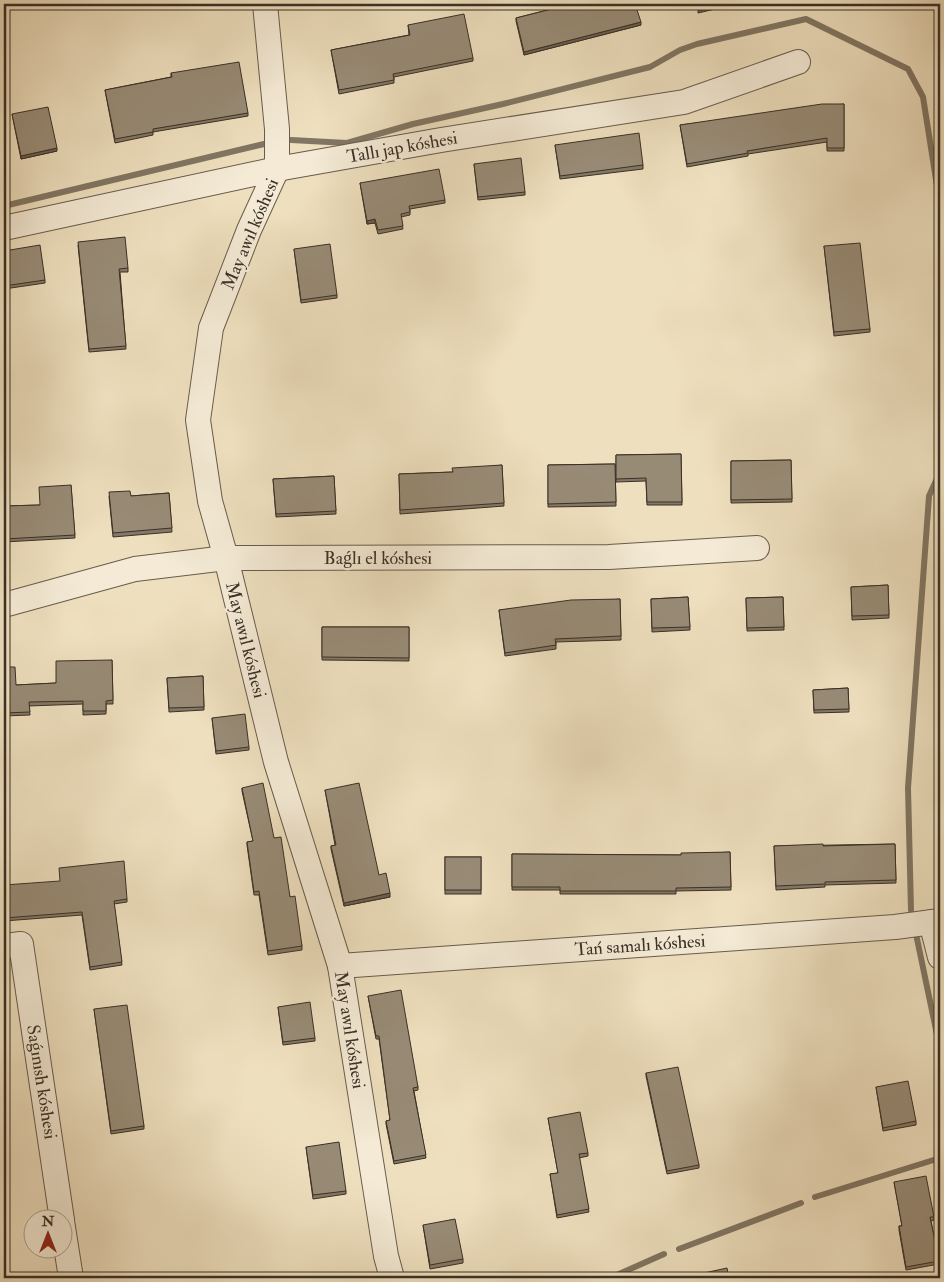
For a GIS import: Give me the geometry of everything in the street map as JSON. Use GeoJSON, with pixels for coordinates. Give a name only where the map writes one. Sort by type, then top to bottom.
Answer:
{"type":"FeatureCollection","features":[{"type":"Feature","properties":{"kind":"street","name":"May awıl kóshesi"},"geometry":{"type":"LineString","coordinates":[[265,4],[277,129],[277,169],[249,230],[211,328],[198,420],[210,501],[226,558],[276,762],[340,966],[386,1256],[392,1278]]}},
{"type":"Feature","properties":{"kind":"street","name":"Tallı jap kóshesi"},"geometry":{"type":"LineString","coordinates":[[4,228],[277,169],[441,140],[684,102],[798,62]]}},
{"type":"Feature","properties":{"kind":"street","name":"Baǵlı el kóshesi"},"geometry":{"type":"LineString","coordinates":[[4,605],[135,569],[226,558],[609,557],[757,548]]}},
{"type":"Feature","properties":{"kind":"street","name":"Tań samalı kóshesi"},"geometry":{"type":"LineString","coordinates":[[340,966],[895,927],[936,921]]}},
{"type":"Feature","properties":{"kind":"street"},"geometry":{"type":"LineString","coordinates":[[936,921],[940,957]]}},
{"type":"Feature","properties":{"kind":"street","name":"Saǵınısh kóshesi"},"geometry":{"type":"LineString","coordinates":[[12,945],[60,1210]]}},
{"type":"Feature","properties":{"kind":"street","name":"Saǵınısh kóshesi"},"geometry":{"type":"LineString","coordinates":[[68,1260],[71,1278]]}},
{"type":"Feature","properties":{"kind":"building"},"geometry":{"type":"Polygon","coordinates":[[[555,4],[582,4],[582,6],[590,4],[635,4],[641,22],[524,52],[516,18],[556,8],[555,4]]]}},
{"type":"Feature","properties":{"kind":"building"},"geometry":{"type":"Polygon","coordinates":[[[697,4],[724,4],[698,10],[697,4]]]}},
{"type":"Feature","properties":{"kind":"building"},"geometry":{"type":"Polygon","coordinates":[[[464,14],[473,58],[393,74],[394,80],[339,90],[331,50],[410,35],[408,25],[464,14]]]}},
{"type":"Feature","properties":{"kind":"building"},"geometry":{"type":"Polygon","coordinates":[[[239,62],[248,113],[153,129],[153,132],[115,139],[105,90],[172,77],[171,73],[239,62]]]}},
{"type":"Feature","properties":{"kind":"building"},"geometry":{"type":"Polygon","coordinates":[[[822,104],[844,104],[844,148],[827,148],[827,138],[747,151],[748,153],[687,164],[680,125],[822,104]]]}},
{"type":"Feature","properties":{"kind":"building"},"geometry":{"type":"Polygon","coordinates":[[[48,107],[57,148],[21,156],[12,114],[48,107]]]}},
{"type":"Feature","properties":{"kind":"building"},"geometry":{"type":"Polygon","coordinates":[[[639,133],[643,165],[560,176],[555,145],[639,133]]]}},
{"type":"Feature","properties":{"kind":"building"},"geometry":{"type":"Polygon","coordinates":[[[521,158],[525,192],[478,197],[474,164],[521,158]]]}},
{"type":"Feature","properties":{"kind":"building"},"geometry":{"type":"Polygon","coordinates":[[[439,169],[445,200],[409,206],[410,212],[401,214],[403,226],[378,230],[375,219],[367,221],[360,183],[439,169]]]}},
{"type":"Feature","properties":{"kind":"building"},"geometry":{"type":"Polygon","coordinates":[[[4,170],[7,182],[4,183],[4,170]]]}},
{"type":"Feature","properties":{"kind":"building"},"geometry":{"type":"Polygon","coordinates":[[[125,237],[128,268],[119,269],[126,346],[89,349],[78,242],[125,237]]]}},
{"type":"Feature","properties":{"kind":"building"},"geometry":{"type":"Polygon","coordinates":[[[860,243],[870,329],[834,332],[824,246],[860,243]]]}},
{"type":"Feature","properties":{"kind":"building"},"geometry":{"type":"Polygon","coordinates":[[[330,244],[337,295],[301,300],[294,249],[330,244]]]}},
{"type":"Feature","properties":{"kind":"building"},"geometry":{"type":"Polygon","coordinates":[[[40,245],[45,280],[4,286],[4,251],[40,245]]]}},
{"type":"Feature","properties":{"kind":"building"},"geometry":{"type":"Polygon","coordinates":[[[681,454],[682,502],[647,502],[646,478],[616,479],[616,455],[681,454]]]}},
{"type":"Feature","properties":{"kind":"building"},"geometry":{"type":"Polygon","coordinates":[[[791,460],[792,499],[731,500],[731,461],[791,460]]]}},
{"type":"Feature","properties":{"kind":"building"},"geometry":{"type":"Polygon","coordinates":[[[615,464],[616,502],[548,504],[548,465],[615,464]]]}},
{"type":"Feature","properties":{"kind":"building"},"geometry":{"type":"Polygon","coordinates":[[[502,465],[504,503],[400,510],[399,474],[453,472],[452,468],[502,465]]]}},
{"type":"Feature","properties":{"kind":"building"},"geometry":{"type":"Polygon","coordinates":[[[334,476],[336,511],[276,514],[273,479],[334,476]]]}},
{"type":"Feature","properties":{"kind":"building"},"geometry":{"type":"Polygon","coordinates":[[[71,485],[75,535],[4,539],[4,506],[40,505],[39,487],[71,485]]]}},
{"type":"Feature","properties":{"kind":"building"},"geometry":{"type":"Polygon","coordinates":[[[130,491],[131,496],[169,493],[172,528],[113,533],[109,492],[130,491]]]}},
{"type":"Feature","properties":{"kind":"building"},"geometry":{"type":"Polygon","coordinates":[[[888,585],[889,615],[852,616],[851,587],[888,585]]]}},
{"type":"Feature","properties":{"kind":"building"},"geometry":{"type":"Polygon","coordinates":[[[688,597],[690,627],[652,628],[651,599],[688,597]]]}},
{"type":"Feature","properties":{"kind":"building"},"geometry":{"type":"Polygon","coordinates":[[[783,597],[784,627],[747,628],[746,598],[783,597]]]}},
{"type":"Feature","properties":{"kind":"building"},"geometry":{"type":"Polygon","coordinates":[[[620,599],[621,636],[555,639],[556,645],[505,653],[499,610],[571,600],[620,599]]]}},
{"type":"Feature","properties":{"kind":"building"},"geometry":{"type":"Polygon","coordinates":[[[322,627],[409,627],[409,658],[322,657],[322,627]]]}},
{"type":"Feature","properties":{"kind":"building"},"geometry":{"type":"Polygon","coordinates":[[[112,660],[113,700],[106,701],[106,711],[83,711],[83,701],[29,702],[30,712],[4,713],[4,667],[15,667],[16,685],[56,683],[56,661],[112,660]]]}},
{"type":"Feature","properties":{"kind":"building"},"geometry":{"type":"Polygon","coordinates":[[[203,676],[204,707],[169,708],[167,678],[203,676]]]}},
{"type":"Feature","properties":{"kind":"building"},"geometry":{"type":"Polygon","coordinates":[[[848,688],[849,709],[814,710],[813,690],[848,688]]]}},
{"type":"Feature","properties":{"kind":"building"},"geometry":{"type":"Polygon","coordinates":[[[245,714],[249,747],[216,751],[212,718],[245,714]]]}},
{"type":"Feature","properties":{"kind":"building"},"geometry":{"type":"Polygon","coordinates":[[[263,783],[274,838],[281,837],[290,897],[295,896],[302,946],[268,951],[259,891],[254,892],[247,842],[253,841],[242,788],[263,783]]]}},
{"type":"Feature","properties":{"kind":"building"},"geometry":{"type":"Polygon","coordinates":[[[359,783],[379,875],[386,873],[390,893],[344,903],[331,846],[336,845],[325,790],[359,783]]]}},
{"type":"Feature","properties":{"kind":"building"},"geometry":{"type":"Polygon","coordinates":[[[823,844],[823,846],[895,844],[896,880],[825,882],[825,884],[776,886],[774,846],[823,844]]]}},
{"type":"Feature","properties":{"kind":"building"},"geometry":{"type":"Polygon","coordinates":[[[730,852],[731,887],[676,888],[676,891],[560,891],[560,887],[512,887],[512,854],[681,855],[681,853],[730,852]]]}},
{"type":"Feature","properties":{"kind":"building"},"geometry":{"type":"Polygon","coordinates":[[[445,857],[481,857],[481,890],[445,890],[445,857]]]}},
{"type":"Feature","properties":{"kind":"building"},"geometry":{"type":"Polygon","coordinates":[[[124,861],[127,899],[114,901],[122,962],[90,967],[82,912],[4,918],[4,885],[60,881],[59,868],[124,861]]]}},
{"type":"Feature","properties":{"kind":"building"},"geometry":{"type":"Polygon","coordinates":[[[401,990],[418,1087],[413,1088],[426,1155],[394,1161],[386,1121],[390,1120],[379,1036],[376,1036],[368,996],[401,990]]]}},
{"type":"Feature","properties":{"kind":"building"},"geometry":{"type":"Polygon","coordinates":[[[310,1002],[315,1038],[283,1042],[278,1007],[310,1002]]]}},
{"type":"Feature","properties":{"kind":"building"},"geometry":{"type":"Polygon","coordinates":[[[127,1005],[144,1126],[111,1131],[94,1009],[127,1005]]]}},
{"type":"Feature","properties":{"kind":"building"},"geometry":{"type":"Polygon","coordinates":[[[678,1067],[699,1165],[667,1171],[646,1073],[678,1067]]]}},
{"type":"Feature","properties":{"kind":"building"},"geometry":{"type":"Polygon","coordinates":[[[908,1081],[916,1121],[883,1128],[876,1087],[908,1081]]]}},
{"type":"Feature","properties":{"kind":"building"},"geometry":{"type":"Polygon","coordinates":[[[580,1112],[588,1153],[579,1154],[589,1209],[557,1215],[550,1174],[558,1173],[548,1118],[580,1112]]]}},
{"type":"Feature","properties":{"kind":"building"},"geometry":{"type":"Polygon","coordinates":[[[339,1142],[346,1191],[313,1195],[306,1147],[339,1142]]]}},
{"type":"Feature","properties":{"kind":"building"},"geometry":{"type":"Polygon","coordinates":[[[926,1176],[934,1217],[930,1217],[939,1261],[906,1267],[899,1226],[902,1226],[894,1182],[926,1176]]]}},
{"type":"Feature","properties":{"kind":"building"},"geometry":{"type":"Polygon","coordinates":[[[455,1219],[463,1259],[430,1265],[423,1225],[455,1219]]]}},
{"type":"Feature","properties":{"kind":"building"},"geometry":{"type":"Polygon","coordinates":[[[727,1268],[729,1278],[696,1278],[695,1275],[727,1268]]]}},
{"type":"Feature","properties":{"kind":"waterway"},"geometry":{"type":"LineString","coordinates":[[291,140],[347,143],[413,124],[503,104],[650,67],[680,50],[697,44],[806,19],[908,69],[923,97],[940,205]]}},
{"type":"Feature","properties":{"kind":"waterway"},"geometry":{"type":"LineString","coordinates":[[4,206],[264,144]]}},
{"type":"Feature","properties":{"kind":"waterway"},"geometry":{"type":"LineString","coordinates":[[911,910],[908,788],[929,496],[940,472]]}},
{"type":"Feature","properties":{"kind":"waterway"},"geometry":{"type":"LineString","coordinates":[[916,934],[940,1049]]}},
{"type":"Feature","properties":{"kind":"waterway"},"geometry":{"type":"LineString","coordinates":[[815,1197],[940,1158]]}},
{"type":"Feature","properties":{"kind":"waterway"},"geometry":{"type":"LineString","coordinates":[[679,1249],[801,1203]]}},
{"type":"Feature","properties":{"kind":"waterway"},"geometry":{"type":"LineString","coordinates":[[610,1278],[664,1254]]}}]}
